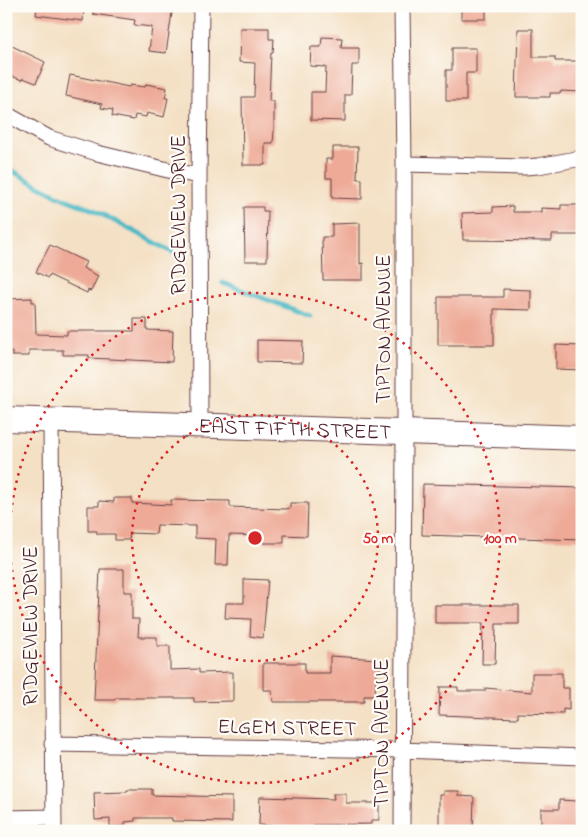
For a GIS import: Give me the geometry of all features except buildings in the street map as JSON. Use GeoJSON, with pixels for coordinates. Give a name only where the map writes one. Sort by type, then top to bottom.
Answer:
{"type":"FeatureCollection","features":[{"type":"Feature","properties":{"kind":"main road","name":"EAST FIFTH STREET"},"geometry":{"type":"LineString","coordinates":[[6,419],[582,438]]}},
{"type":"Feature","properties":{"kind":"street","name":"RIDGEVIEW DRIVE"},"geometry":{"type":"LineString","coordinates":[[200,425],[199,176],[201,6]]}},
{"type":"Feature","properties":{"kind":"street","name":"TIPTON AVENUE"},"geometry":{"type":"LineString","coordinates":[[402,6],[404,164],[402,831]]}},
{"type":"Feature","properties":{"kind":"street"},"geometry":{"type":"LineString","coordinates":[[6,114],[48,138],[97,153],[199,176]]}},
{"type":"Feature","properties":{"kind":"street"},"geometry":{"type":"LineString","coordinates":[[404,164],[525,167],[582,158]]}},
{"type":"Feature","properties":{"kind":"street","name":"RIDGEVIEW DRIVE"},"geometry":{"type":"LineString","coordinates":[[51,421],[54,824]]}},
{"type":"Feature","properties":{"kind":"street","name":"ELGEM STREET"},"geometry":{"type":"LineString","coordinates":[[52,744],[402,750],[582,757]]}},
{"type":"Feature","properties":{"kind":"street"},"geometry":{"type":"LineString","coordinates":[[6,818],[54,824]]}},
{"type":"Feature","properties":{"kind":"waterway"},"geometry":{"type":"LineString","coordinates":[[6,167],[37,185],[65,199],[94,210],[180,256]]}},
{"type":"Feature","properties":{"kind":"waterway"},"geometry":{"type":"LineString","coordinates":[[223,283],[310,316]]}}]}
